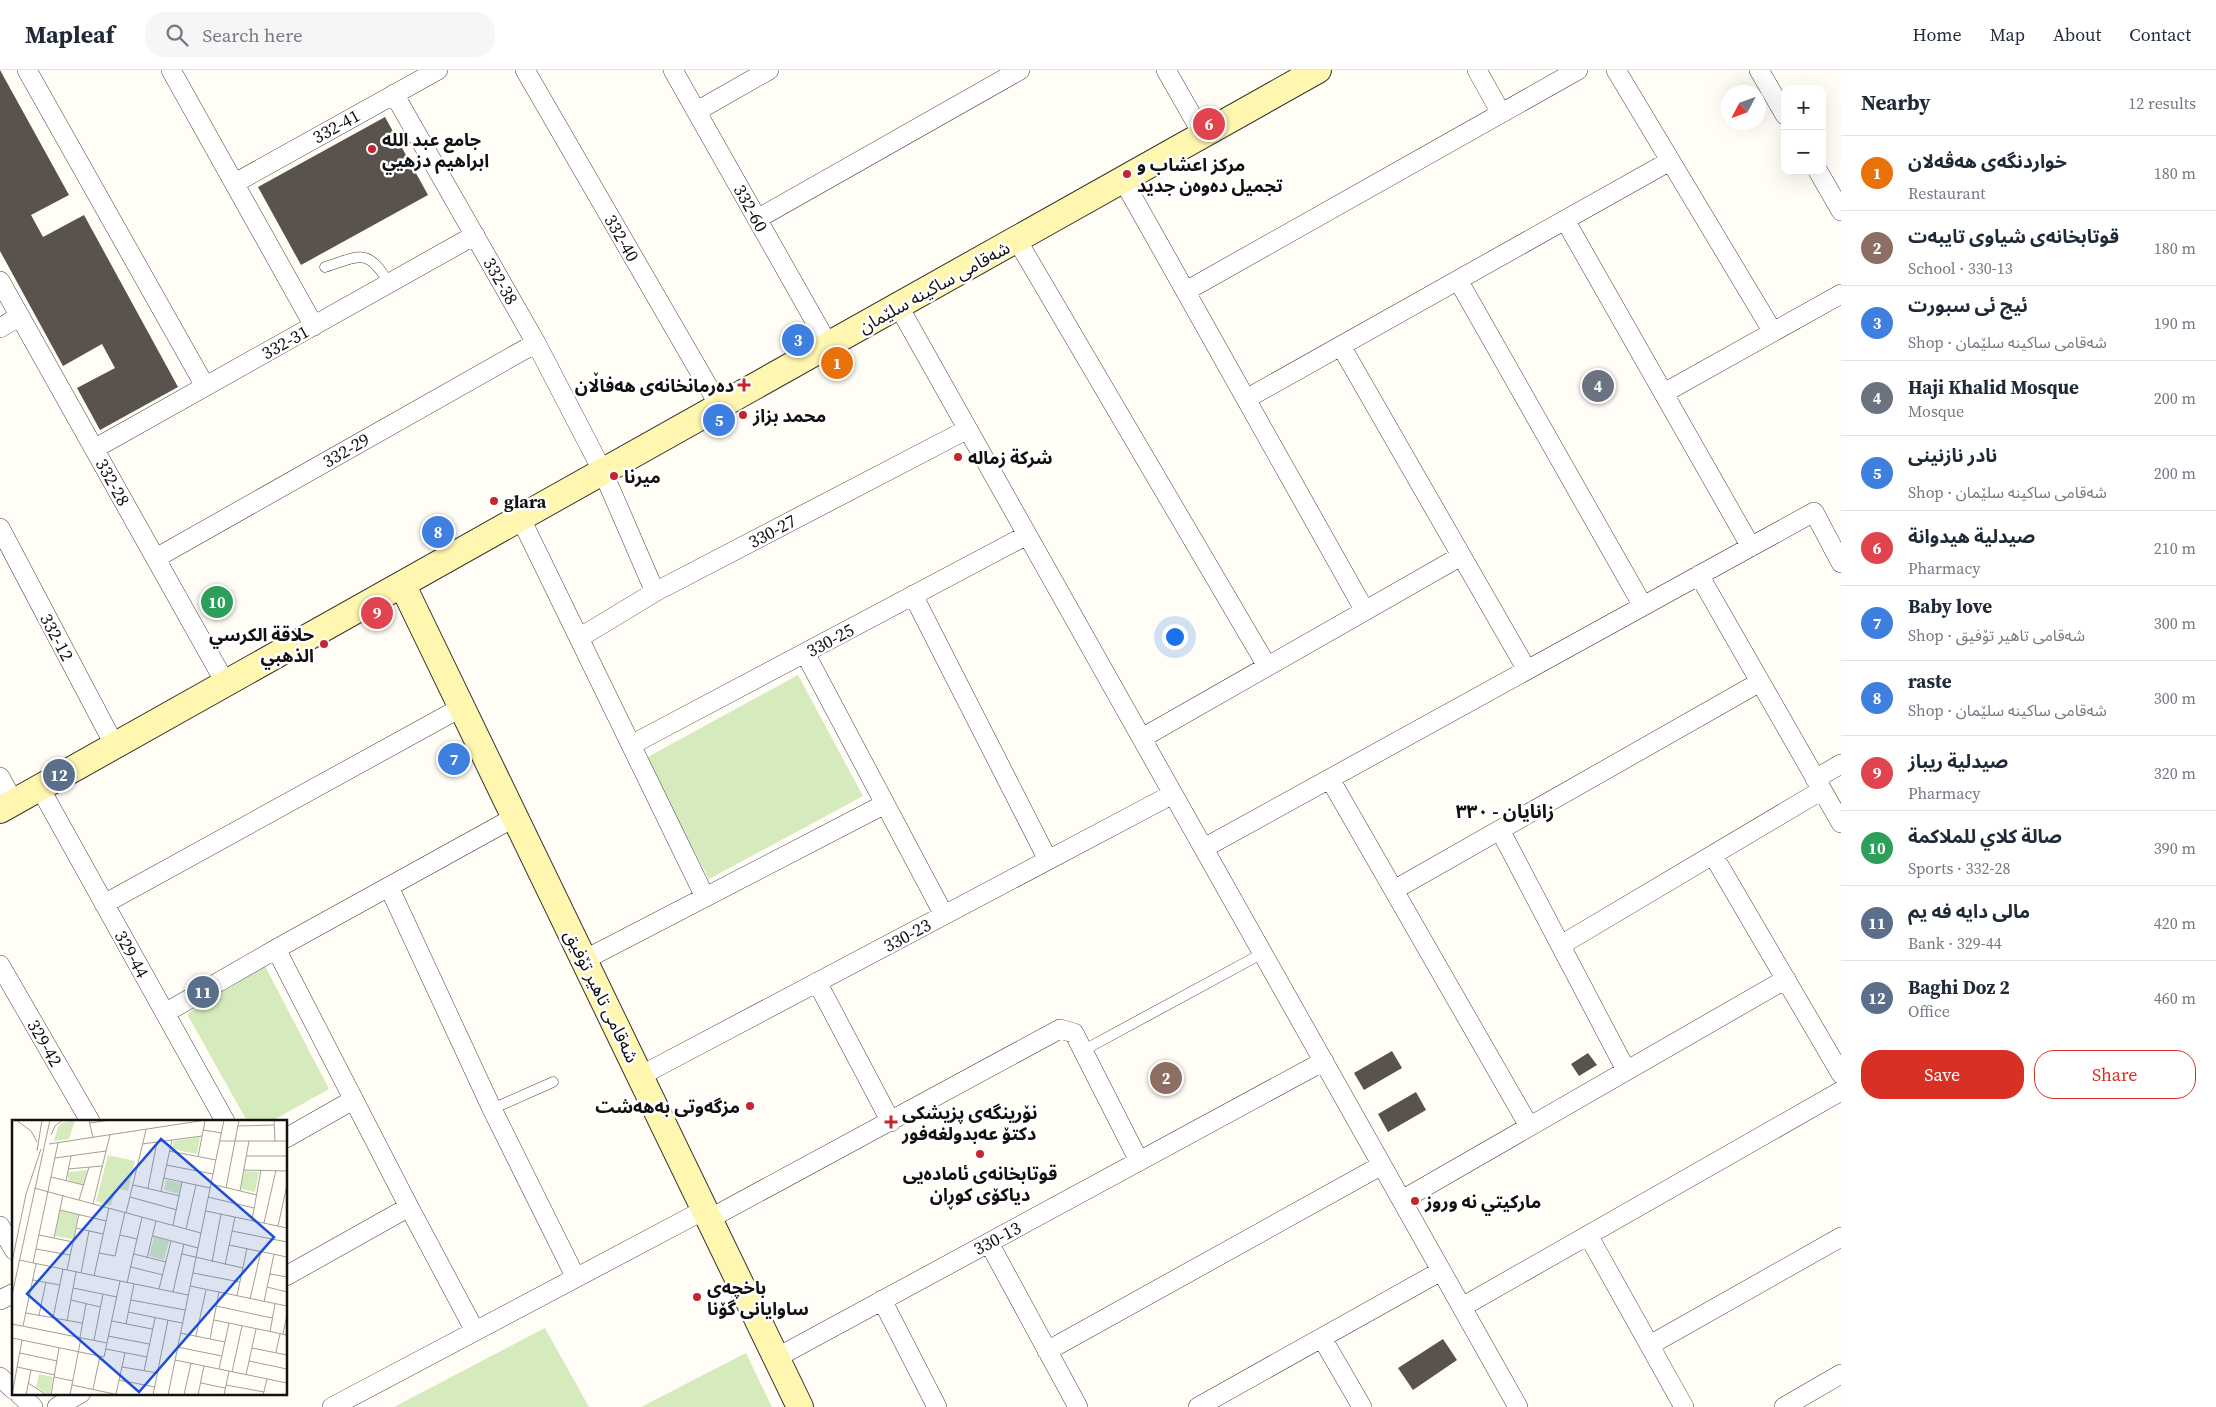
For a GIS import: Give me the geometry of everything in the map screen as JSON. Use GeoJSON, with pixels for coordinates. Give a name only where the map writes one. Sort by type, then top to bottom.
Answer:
{"type":"FeatureCollection","features":[{"type":"Feature","properties":{"kind":"street"},"geometry":{"type":"LineString","coordinates":[[26,70],[205,386]]}},
{"type":"Feature","properties":{"kind":"street","name":"332-41"},"geometry":{"type":"LineString","coordinates":[[235,183],[438,70]]}},
{"type":"Feature","properties":{"kind":"street","name":"332-40"},"geometry":{"type":"LineString","coordinates":[[525,70],[720,407]]}},
{"type":"Feature","properties":{"kind":"street","name":"332-60"},"geometry":{"type":"LineString","coordinates":[[673,70],[829,346]]}},
{"type":"Feature","properties":{"kind":"street"},"geometry":{"type":"LineString","coordinates":[[697,111],[769,70]]}},
{"type":"Feature","properties":{"kind":"street"},"geometry":{"type":"LineString","coordinates":[[758,219],[1020,70]]}},
{"type":"Feature","properties":{"kind":"street"},"geometry":{"type":"LineString","coordinates":[[1166,70],[1203,135]]}},
{"type":"Feature","properties":{"kind":"street"},"geometry":{"type":"LineString","coordinates":[[1477,70],[1501,113]]}},
{"type":"Feature","properties":{"kind":"street"},"geometry":{"type":"LineString","coordinates":[[1186,290],[1578,70]]}},
{"type":"Feature","properties":{"kind":"street"},"geometry":{"type":"LineString","coordinates":[[1616,70],[1773,332]]}},
{"type":"Feature","properties":{"kind":"street"},"geometry":{"type":"LineString","coordinates":[[1759,70],[1781,108]]}},
{"type":"Feature","properties":{"kind":"street"},"geometry":{"type":"LineString","coordinates":[[175,71],[314,326]]}},
{"type":"Feature","properties":{"kind":"street","name":"شەقامی ساکینە سلێمان"},"geometry":{"type":"LineString","coordinates":[[7,807],[899,307],[1314,71]]}},
{"type":"Feature","properties":{"kind":"street","name":"332-38"},"geometry":{"type":"LineString","coordinates":[[394,94],[536,343],[603,472],[656,592]]}},
{"type":"Feature","properties":{"kind":"street"},"geometry":{"type":"LineString","coordinates":[[1246,399],[1670,161]]}},
{"type":"Feature","properties":{"kind":"street"},"geometry":{"type":"LineString","coordinates":[[1820,175],[1841,211]]}},
{"type":"Feature","properties":{"kind":"street"},"geometry":{"type":"LineString","coordinates":[[1123,180],[1365,611]]}},
{"type":"Feature","properties":{"kind":"street"},"geometry":{"type":"LineString","coordinates":[[1565,220],[1751,547]]}},
{"type":"Feature","properties":{"kind":"street","name":"332-31"},"geometry":{"type":"LineString","coordinates":[[94,449],[475,235]]}},
{"type":"Feature","properties":{"kind":"street"},"geometry":{"type":"LineString","coordinates":[[1017,240],[1267,666]]}},
{"type":"Feature","properties":{"kind":"street"},"geometry":{"type":"LineString","coordinates":[[1458,280],[1643,606]]}},
{"type":"Feature","properties":{"kind":"street","name":"332-28"},"geometry":{"type":"LineString","coordinates":[[0,281],[226,684]]}},
{"type":"Feature","properties":{"kind":"street"},"geometry":{"type":"LineString","coordinates":[[1664,393],[1841,294]]}},
{"type":"Feature","properties":{"kind":"street"},"geometry":{"type":"LineString","coordinates":[[899,307],[1518,1407]]}},
{"type":"Feature","properties":{"kind":"street"},"geometry":{"type":"LineString","coordinates":[[0,328],[20,316]]}},
{"type":"Feature","properties":{"kind":"street","name":"332-29"},"geometry":{"type":"LineString","coordinates":[[156,558],[536,343]]}},
{"type":"Feature","properties":{"kind":"street"},"geometry":{"type":"LineString","coordinates":[[1341,346],[1527,670]]}},
{"type":"Feature","properties":{"kind":"street","name":"330-27"},"geometry":{"type":"LineString","coordinates":[[579,638],[656,592],[968,429]]}},
{"type":"Feature","properties":{"kind":"street"},"geometry":{"type":"LineString","coordinates":[[1204,848],[1814,512],[1835,539],[1841,563]]}},
{"type":"Feature","properties":{"kind":"street"},"geometry":{"type":"LineString","coordinates":[[521,519],[705,897]]}},
{"type":"Feature","properties":{"kind":"street","name":"332-12"},"geometry":{"type":"LineString","coordinates":[[0,528],[115,746]]}},
{"type":"Feature","properties":{"kind":"street","name":"330-25"},"geometry":{"type":"LineString","coordinates":[[631,745],[1028,535]]}},
{"type":"Feature","properties":{"kind":"street"},"geometry":{"type":"LineString","coordinates":[[1142,738],[1461,556]]}},
{"type":"Feature","properties":{"kind":"street"},"geometry":{"type":"LineString","coordinates":[[1699,576],[1841,823]]}},
{"type":"Feature","properties":{"kind":"street","name":"شەقامی تاهیر تۆفیق"},"geometry":{"type":"LineString","coordinates":[[403,586],[800,1407]]}},
{"type":"Feature","properties":{"kind":"street"},"geometry":{"type":"LineString","coordinates":[[913,595],[1048,860]]}},
{"type":"Feature","properties":{"kind":"street"},"geometry":{"type":"LineString","coordinates":[[805,653],[944,916]]}},
{"type":"Feature","properties":{"kind":"street"},"geometry":{"type":"LineString","coordinates":[[1394,890],[1760,682]]}},
{"type":"Feature","properties":{"kind":"street"},"geometry":{"type":"LineString","coordinates":[[104,904],[462,707]]}},
{"type":"Feature","properties":{"kind":"street"},"geometry":{"type":"LineString","coordinates":[[1561,945],[1713,855],[1819,784],[1841,764]]}},
{"type":"Feature","properties":{"kind":"street"},"geometry":{"type":"LineString","coordinates":[[0,777],[7,807]]}},
{"type":"Feature","properties":{"kind":"street"},"geometry":{"type":"LineString","coordinates":[[1330,779],[1529,1126]]}},
{"type":"Feature","properties":{"kind":"street","name":"329-44"},"geometry":{"type":"LineString","coordinates":[[40,788],[224,1120]]}},
{"type":"Feature","properties":{"kind":"street","name":"330-23"},"geometry":{"type":"LineString","coordinates":[[640,1076],[1173,794]]}},
{"type":"Feature","properties":{"kind":"street"},"geometry":{"type":"LineString","coordinates":[[584,960],[885,804]]}},
{"type":"Feature","properties":{"kind":"street"},"geometry":{"type":"LineString","coordinates":[[165,1013],[276,949],[515,817]]}},
{"type":"Feature","properties":{"kind":"street"},"geometry":{"type":"LineString","coordinates":[[1500,830],[1626,1070]]}},
{"type":"Feature","properties":{"kind":"street"},"geometry":{"type":"LineString","coordinates":[[1713,855],[1841,1074]]}},
{"type":"Feature","properties":{"kind":"street"},"geometry":{"type":"LineString","coordinates":[[389,887],[492,1109],[576,1278]]}},
{"type":"Feature","properties":{"kind":"street"},"geometry":{"type":"LineString","coordinates":[[276,949],[475,1331]]}},
{"type":"Feature","properties":{"kind":"street","name":"329-42"},"geometry":{"type":"LineString","coordinates":[[0,965],[89,1120]]}},
{"type":"Feature","properties":{"kind":"street"},"geometry":{"type":"LineString","coordinates":[[1402,1200],[1786,979]]}},
{"type":"Feature","properties":{"kind":"street"},"geometry":{"type":"LineString","coordinates":[[817,982],[891,1122]]}},
{"type":"Feature","properties":{"kind":"street"},"geometry":{"type":"LineString","coordinates":[[332,1407],[576,1278],[891,1122],[1060,1029],[1074,1034],[1084,1050],[1139,1161]]}},
{"type":"Feature","properties":{"kind":"street","name":"330-13"},"geometry":{"type":"LineString","coordinates":[[776,1358],[1324,1061]]}},
{"type":"Feature","properties":{"kind":"street"},"geometry":{"type":"LineString","coordinates":[[1462,1307],[1841,1091]]}},
{"type":"Feature","properties":{"kind":"street"},"geometry":{"type":"LineString","coordinates":[[288,1137],[353,1100]]}},
{"type":"Feature","properties":{"kind":"street"},"geometry":{"type":"LineString","coordinates":[[1047,1351],[1382,1165]]}},
{"type":"Feature","properties":{"kind":"street"},"geometry":{"type":"LineString","coordinates":[[288,1275],[409,1207]]}},
{"type":"Feature","properties":{"kind":"street"},"geometry":{"type":"LineString","coordinates":[[0,1226],[12,1247]]}},
{"type":"Feature","properties":{"kind":"street"},"geometry":{"type":"LineString","coordinates":[[1588,1235],[1684,1407]]}},
{"type":"Feature","properties":{"kind":"street"},"geometry":{"type":"LineString","coordinates":[[1650,1345],[1841,1237]]}},
{"type":"Feature","properties":{"kind":"street"},"geometry":{"type":"LineString","coordinates":[[989,1242],[1078,1407]]}},
{"type":"Feature","properties":{"kind":"street"},"geometry":{"type":"LineString","coordinates":[[1198,1407],[1218,1402],[1322,1338],[1441,1271]]}},
{"type":"Feature","properties":{"kind":"street"},"geometry":{"type":"LineString","coordinates":[[0,1300],[12,1294]]}},
{"type":"Feature","properties":{"kind":"street"},"geometry":{"type":"LineString","coordinates":[[882,1300],[937,1407]]}},
{"type":"Feature","properties":{"kind":"street"},"geometry":{"type":"LineString","coordinates":[[1322,1338],[1362,1407]]}},
{"type":"Feature","properties":{"kind":"street"},"geometry":{"type":"LineString","coordinates":[[1784,1407],[1841,1374]]}},
{"type":"Feature","properties":{"kind":"street"},"geometry":{"type":"LineString","coordinates":[[0,1377],[12,1388]]}},
{"type":"Feature","properties":{"kind":"street"},"geometry":{"type":"LineString","coordinates":[[19,1394],[33,1407]]}},
{"type":"Feature","properties":{"kind":"street"},"geometry":{"type":"LineString","coordinates":[[57,1407],[79,1394]]}},
{"type":"Feature","properties":{"kind":"lane"},"geometry":{"type":"LineString","coordinates":[[325,267],[360,256],[374,262],[389,283]]}},
{"type":"Feature","properties":{"kind":"lane"},"geometry":{"type":"LineString","coordinates":[[1084,1050],[1263,953]]}},
{"type":"Feature","properties":{"kind":"lane"},"geometry":{"type":"LineString","coordinates":[[492,1109],[552,1082]]}},
{"type":"Feature","properties":{"kind":"green space"},"geometry":{"type":"Polygon","coordinates":[[[798,675],[863,796],[709,879],[644,759],[798,675]]]}},
{"type":"Feature","properties":{"kind":"green space"},"geometry":{"type":"Polygon","coordinates":[[[265,966],[329,1089],[274,1120],[246,1120],[187,1014],[265,966]]]}},
{"type":"Feature","properties":{"kind":"green space"},"geometry":{"type":"Polygon","coordinates":[[[545,1328],[589,1407],[394,1407],[545,1328]]]}},
{"type":"Feature","properties":{"kind":"green space"},"geometry":{"type":"Polygon","coordinates":[[[746,1353],[772,1407],[641,1407],[746,1353]]]}},
{"type":"Feature","properties":{"kind":"building"},"geometry":{"type":"Polygon","coordinates":[[[0,70],[69,195],[31,215],[43,237],[84,215],[178,387],[100,430],[77,388],[115,368],[102,344],[63,366],[0,251],[0,70]]]}},
{"type":"Feature","properties":{"kind":"building"},"geometry":{"type":"Polygon","coordinates":[[[385,117],[428,195],[301,265],[258,187],[385,117]]]}},
{"type":"Feature","properties":{"kind":"building"},"geometry":{"type":"Polygon","coordinates":[[[1392,1051],[1402,1068],[1364,1090],[1354,1073],[1392,1051]]]}},
{"type":"Feature","properties":{"kind":"building"},"geometry":{"type":"Polygon","coordinates":[[[1588,1053],[1597,1065],[1579,1076],[1571,1064],[1588,1053]]]}},
{"type":"Feature","properties":{"kind":"building"},"geometry":{"type":"Polygon","coordinates":[[[1416,1092],[1426,1110],[1388,1132],[1378,1114],[1416,1092]]]}},
{"type":"Feature","properties":{"kind":"building"},"geometry":{"type":"Polygon","coordinates":[[[1443,1339],[1457,1360],[1413,1390],[1398,1368],[1443,1339]]]}},
{"type":"Feature","properties":{"kind":"place","name":"صيدلية هيدوانة"},"geometry":{"type":"Point","coordinates":[1209,124]}},
{"type":"Feature","properties":{"kind":"place","name":"جامع عبد الله ابراهيم دزهيي"},"geometry":{"type":"Point","coordinates":[372,149]}},
{"type":"Feature","properties":{"kind":"place","name":"مرکز اعشاب و تجمیل دەوەن جدید"},"geometry":{"type":"Point","coordinates":[1127,174]}},
{"type":"Feature","properties":{"kind":"place","name":"ئیج ئی سبورت"},"geometry":{"type":"Point","coordinates":[798,340]}},
{"type":"Feature","properties":{"kind":"place","name":"خواردنگەی هەڤەلان"},"geometry":{"type":"Point","coordinates":[837,363]}},
{"type":"Feature","properties":{"kind":"place","name":"دەرمانخانەی هەفاڵان"},"geometry":{"type":"Point","coordinates":[744,385]}},
{"type":"Feature","properties":{"kind":"place","name":"Haji Khalid Mosque"},"geometry":{"type":"Point","coordinates":[1598,386]}},
{"type":"Feature","properties":{"kind":"place","name":"محمد بزاز"},"geometry":{"type":"Point","coordinates":[743,415]}},
{"type":"Feature","properties":{"kind":"place","name":"نادر نازنینی"},"geometry":{"type":"Point","coordinates":[719,420]}},
{"type":"Feature","properties":{"kind":"place","name":"شركة زماله"},"geometry":{"type":"Point","coordinates":[958,457]}},
{"type":"Feature","properties":{"kind":"place","name":"ميرنا"},"geometry":{"type":"Point","coordinates":[614,476]}},
{"type":"Feature","properties":{"kind":"place","name":"glara"},"geometry":{"type":"Point","coordinates":[494,501]}},
{"type":"Feature","properties":{"kind":"place","name":"raste"},"geometry":{"type":"Point","coordinates":[438,532]}},
{"type":"Feature","properties":{"kind":"place","name":"صالة كلاي للملاكمة"},"geometry":{"type":"Point","coordinates":[217,602]}},
{"type":"Feature","properties":{"kind":"place","name":"صيدلية ريباز"},"geometry":{"type":"Point","coordinates":[377,613]}},
{"type":"Feature","properties":{"kind":"place","name":"حلاقة الكرسي الذهبي"},"geometry":{"type":"Point","coordinates":[324,644]}},
{"type":"Feature","properties":{"kind":"place","name":"Baby love"},"geometry":{"type":"Point","coordinates":[454,759]}},
{"type":"Feature","properties":{"kind":"place","name":"Baghi Doz 2"},"geometry":{"type":"Point","coordinates":[59,775]}},
{"type":"Feature","properties":{"kind":"place","name":"مالى دايه فه يم"},"geometry":{"type":"Point","coordinates":[203,992]}},
{"type":"Feature","properties":{"kind":"place","name":"قوتابخانەی شیاوی تایبەت"},"geometry":{"type":"Point","coordinates":[1166,1078]}},
{"type":"Feature","properties":{"kind":"place","name":"مزگەوتی بەهەشت"},"geometry":{"type":"Point","coordinates":[750,1106]}},
{"type":"Feature","properties":{"kind":"place","name":"نۆرینگەی پزیشکی دکتۆ عەبدولغەفور"},"geometry":{"type":"Point","coordinates":[891,1122]}},
{"type":"Feature","properties":{"kind":"place","name":"قوتابخانەی ئامادەیی دیاکۆی کوڕان"},"geometry":{"type":"Point","coordinates":[980,1154]}},
{"type":"Feature","properties":{"kind":"place","name":"ماركيتي نه وروز"},"geometry":{"type":"Point","coordinates":[1415,1201]}},
{"type":"Feature","properties":{"kind":"place","name":"باخچەی ساوایانی گۆنا"},"geometry":{"type":"Point","coordinates":[697,1297]}},
{"type":"Feature","properties":{"kind":"district","name":"زانایان - ٣٣٠"},"geometry":{"type":"Point","coordinates":[1505,811]}}]}
